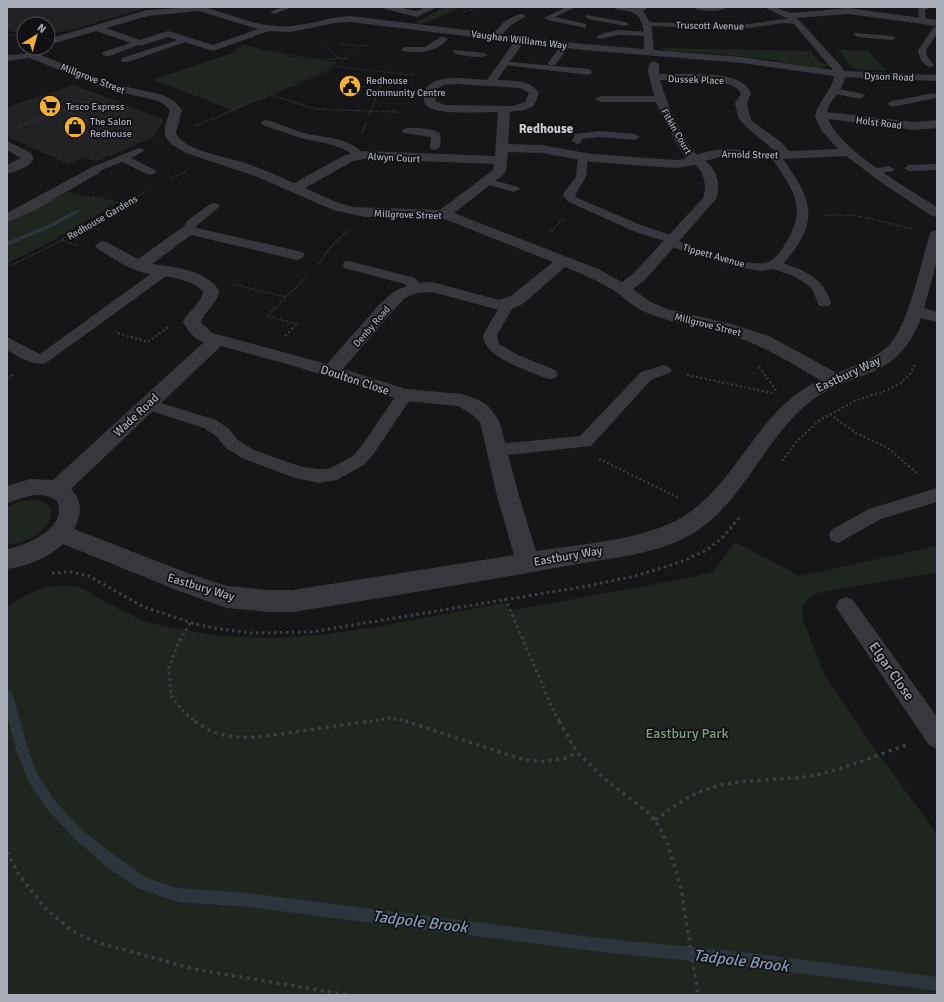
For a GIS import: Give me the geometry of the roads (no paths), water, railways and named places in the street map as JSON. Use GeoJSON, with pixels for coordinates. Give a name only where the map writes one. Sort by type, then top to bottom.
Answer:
{"type":"FeatureCollection","features":[{"type":"Feature","properties":{"kind":"street"},"geometry":{"type":"LineString","coordinates":[[388,7],[417,14],[433,7]]}},
{"type":"Feature","properties":{"kind":"street"},"geometry":{"type":"LineString","coordinates":[[618,7],[641,8],[653,53]]}},
{"type":"Feature","properties":{"kind":"street"},"geometry":{"type":"LineString","coordinates":[[768,7],[789,16],[797,22],[835,64],[840,74],[840,82],[825,104],[821,115],[825,127],[833,138],[846,152],[937,213]]}},
{"type":"Feature","properties":{"kind":"street"},"geometry":{"type":"LineString","coordinates":[[56,40],[147,12],[203,8]]}},
{"type":"Feature","properties":{"kind":"street","name":"Vaughan Williams Way"},"geometry":{"type":"LineString","coordinates":[[203,8],[268,28],[292,28],[345,19],[386,24],[449,35],[496,36],[566,45],[741,60],[840,74]]}},
{"type":"Feature","properties":{"kind":"street"},"geometry":{"type":"LineString","coordinates":[[789,16],[848,9],[937,23]]}},
{"type":"Feature","properties":{"kind":"street"},"geometry":{"type":"LineString","coordinates":[[97,28],[140,43],[168,34],[213,48],[268,28]]}},
{"type":"Feature","properties":{"kind":"street"},"geometry":{"type":"LineString","coordinates":[[490,83],[503,59],[521,39]]}},
{"type":"Feature","properties":{"kind":"street","name":"Dussek Place"},"geometry":{"type":"LineString","coordinates":[[653,53],[654,77],[719,79],[739,84],[744,88],[746,94],[741,103],[746,120],[781,155]]}},
{"type":"Feature","properties":{"kind":"street"},"geometry":{"type":"LineString","coordinates":[[7,58],[22,56]]}},
{"type":"Feature","properties":{"kind":"street","name":"Millgrove Street"},"geometry":{"type":"LineString","coordinates":[[33,56],[122,89],[156,97],[172,105],[176,110],[170,130],[172,138],[176,143],[188,149],[256,172],[327,203],[353,211],[423,213],[450,216],[592,272],[622,289],[636,301],[652,309],[757,337],[835,380]]}},
{"type":"Feature","properties":{"kind":"street","name":"Dyson Road"},"geometry":{"type":"LineString","coordinates":[[840,74],[937,78]]}},
{"type":"Feature","properties":{"kind":"street","name":"Fitkin Court"},"geometry":{"type":"LineString","coordinates":[[654,77],[660,99],[691,157],[696,161]]}},
{"type":"Feature","properties":{"kind":"street"},"geometry":{"type":"LineString","coordinates":[[444,81],[490,83],[522,85],[534,91],[531,102],[527,106],[518,109],[445,108],[432,105],[429,99],[432,88],[435,84],[444,81]]}},
{"type":"Feature","properties":{"kind":"street","name":"Fitkin Court"},"geometry":{"type":"LineString","coordinates":[[601,99],[660,99]]}},
{"type":"Feature","properties":{"kind":"street"},"geometry":{"type":"LineString","coordinates":[[442,215],[499,171],[504,109]]}},
{"type":"Feature","properties":{"kind":"street","name":"Holst Road"},"geometry":{"type":"LineString","coordinates":[[821,115],[886,119],[900,129],[937,124]]}},
{"type":"Feature","properties":{"kind":"street"},"geometry":{"type":"LineString","coordinates":[[7,170],[20,165],[28,159],[27,156],[9,147]]}},
{"type":"Feature","properties":{"kind":"street","name":"Arnold Street"},"geometry":{"type":"LineString","coordinates":[[501,154],[540,149],[578,150],[676,164],[696,161],[708,155],[720,154],[781,155],[846,152]]}},
{"type":"Feature","properties":{"kind":"street","name":"Alwyn Court"},"geometry":{"type":"LineString","coordinates":[[295,188],[349,158],[359,155],[434,153],[501,154]]}},
{"type":"Feature","properties":{"kind":"street","name":"Tippett Avenue"},"geometry":{"type":"LineString","coordinates":[[622,289],[639,277],[709,199],[711,195],[709,173],[703,165],[696,161]]}},
{"type":"Feature","properties":{"kind":"street"},"geometry":{"type":"LineString","coordinates":[[7,218],[35,204],[94,170]]}},
{"type":"Feature","properties":{"kind":"street"},"geometry":{"type":"LineString","coordinates":[[139,266],[188,230],[297,255]]}},
{"type":"Feature","properties":{"kind":"street","name":"Eastbury Way"},"geometry":{"type":"LineString","coordinates":[[59,533],[188,584],[227,597],[248,600],[293,601],[494,570],[646,541],[677,531],[692,522],[720,496],[794,398],[858,371],[883,358],[895,349],[915,311],[937,235]]}},
{"type":"Feature","properties":{"kind":"street"},"geometry":{"type":"LineString","coordinates":[[103,246],[139,266],[164,271]]}},
{"type":"Feature","properties":{"kind":"street"},"geometry":{"type":"LineString","coordinates":[[508,304],[518,300],[564,261]]}},
{"type":"Feature","properties":{"kind":"street","name":"Doulton Close"},"geometry":{"type":"LineString","coordinates":[[164,271],[196,279],[212,290],[210,299],[196,314],[192,322],[200,333],[217,340],[268,353],[405,395],[417,397],[452,398],[460,400],[484,413],[489,420],[498,450],[506,490],[528,563]]}},
{"type":"Feature","properties":{"kind":"street","name":"Denby Road"},"geometry":{"type":"LineString","coordinates":[[331,372],[392,301],[405,292],[416,288],[432,287],[499,305],[508,304]]}},
{"type":"Feature","properties":{"kind":"street"},"geometry":{"type":"LineString","coordinates":[[915,311],[937,317]]}},
{"type":"Feature","properties":{"kind":"street","name":"Wade Road"},"geometry":{"type":"LineString","coordinates":[[56,490],[217,340]]}},
{"type":"Feature","properties":{"kind":"street"},"geometry":{"type":"LineString","coordinates":[[7,495],[31,487],[45,487],[63,494],[68,500],[70,507],[69,515],[65,524],[59,533],[46,544],[31,552],[7,559]]}},
{"type":"Feature","properties":{"kind":"lane"},"geometry":{"type":"LineString","coordinates":[[274,12],[289,7]]}},
{"type":"Feature","properties":{"kind":"lane"},"geometry":{"type":"LineString","coordinates":[[572,7],[548,18],[583,26]]}},
{"type":"Feature","properties":{"kind":"lane"},"geometry":{"type":"LineString","coordinates":[[923,21],[921,9],[926,7]]}},
{"type":"Feature","properties":{"kind":"lane"},"geometry":{"type":"LineString","coordinates":[[698,8],[724,10]]}},
{"type":"Feature","properties":{"kind":"lane"},"geometry":{"type":"LineString","coordinates":[[496,36],[506,22],[522,16]]}},
{"type":"Feature","properties":{"kind":"lane"},"geometry":{"type":"LineString","coordinates":[[589,17],[625,24]]}},
{"type":"Feature","properties":{"kind":"lane","name":"Truscott Avenue"},"geometry":{"type":"LineString","coordinates":[[600,37],[610,32],[646,27],[741,27],[784,21],[797,22]]}},
{"type":"Feature","properties":{"kind":"lane"},"geometry":{"type":"LineString","coordinates":[[552,28],[566,22]]}},
{"type":"Feature","properties":{"kind":"lane"},"geometry":{"type":"LineString","coordinates":[[930,65],[922,53],[926,43],[937,29]]}},
{"type":"Feature","properties":{"kind":"lane"},"geometry":{"type":"LineString","coordinates":[[405,49],[429,49],[449,35]]}},
{"type":"Feature","properties":{"kind":"lane"},"geometry":{"type":"LineString","coordinates":[[858,35],[892,38]]}},
{"type":"Feature","properties":{"kind":"lane"},"geometry":{"type":"LineString","coordinates":[[871,35],[878,43]]}},
{"type":"Feature","properties":{"kind":"lane"},"geometry":{"type":"LineString","coordinates":[[125,60],[187,40]]}},
{"type":"Feature","properties":{"kind":"lane"},"geometry":{"type":"LineString","coordinates":[[915,42],[937,44]]}},
{"type":"Feature","properties":{"kind":"lane"},"geometry":{"type":"LineString","coordinates":[[106,54],[140,43]]}},
{"type":"Feature","properties":{"kind":"lane"},"geometry":{"type":"LineString","coordinates":[[552,63],[566,45]]}},
{"type":"Feature","properties":{"kind":"lane"},"geometry":{"type":"LineString","coordinates":[[457,52],[484,55]]}},
{"type":"Feature","properties":{"kind":"lane"},"geometry":{"type":"LineString","coordinates":[[503,59],[589,72]]}},
{"type":"Feature","properties":{"kind":"lane"},"geometry":{"type":"LineString","coordinates":[[834,91],[860,96]]}},
{"type":"Feature","properties":{"kind":"lane"},"geometry":{"type":"LineString","coordinates":[[892,104],[933,96]]}},
{"type":"Feature","properties":{"kind":"lane"},"geometry":{"type":"LineString","coordinates":[[921,98],[937,105]]}},
{"type":"Feature","properties":{"kind":"lane"},"geometry":{"type":"LineString","coordinates":[[266,123],[302,135],[345,145],[353,149],[359,155]]}},
{"type":"Feature","properties":{"kind":"lane"},"geometry":{"type":"LineString","coordinates":[[407,131],[426,132],[436,135],[434,153]]}},
{"type":"Feature","properties":{"kind":"lane"},"geometry":{"type":"LineString","coordinates":[[635,137],[590,134],[578,136],[581,177],[570,192],[569,196],[581,204],[610,210],[636,228],[671,241]]}},
{"type":"Feature","properties":{"kind":"lane"},"geometry":{"type":"LineString","coordinates":[[94,170],[139,151]]}},
{"type":"Feature","properties":{"kind":"lane"},"geometry":{"type":"LineString","coordinates":[[773,264],[782,258],[794,242],[800,230],[805,210],[781,155]]}},
{"type":"Feature","properties":{"kind":"lane"},"geometry":{"type":"LineString","coordinates":[[122,158],[151,172]]}},
{"type":"Feature","properties":{"kind":"lane"},"geometry":{"type":"LineString","coordinates":[[908,168],[937,167]]}},
{"type":"Feature","properties":{"kind":"lane"},"geometry":{"type":"LineString","coordinates":[[875,171],[889,169]]}},
{"type":"Feature","properties":{"kind":"lane"},"geometry":{"type":"LineString","coordinates":[[486,181],[514,189]]}},
{"type":"Feature","properties":{"kind":"lane"},"geometry":{"type":"LineString","coordinates":[[188,230],[192,224],[214,206]]}},
{"type":"Feature","properties":{"kind":"lane","name":"Tippett Avenue"},"geometry":{"type":"LineString","coordinates":[[671,241],[734,263],[763,267],[773,264]]}},
{"type":"Feature","properties":{"kind":"lane"},"geometry":{"type":"LineString","coordinates":[[773,264],[813,281],[820,288],[824,303]]}},
{"type":"Feature","properties":{"kind":"lane"},"geometry":{"type":"LineString","coordinates":[[349,265],[410,281],[416,288]]}},
{"type":"Feature","properties":{"kind":"lane"},"geometry":{"type":"LineString","coordinates":[[7,342],[41,360],[164,271]]}},
{"type":"Feature","properties":{"kind":"lane"},"geometry":{"type":"LineString","coordinates":[[508,304],[490,335],[492,344],[495,348],[506,354],[550,374]]}},
{"type":"Feature","properties":{"kind":"lane"},"geometry":{"type":"LineString","coordinates":[[498,450],[585,442],[646,376],[664,370]]}},
{"type":"Feature","properties":{"kind":"lane"},"geometry":{"type":"LineString","coordinates":[[148,404],[210,424],[222,432],[232,444],[248,454],[301,473],[319,476],[331,475],[358,460],[369,448],[405,395]]}},
{"type":"Feature","properties":{"kind":"lane"},"geometry":{"type":"LineString","coordinates":[[838,534],[875,514],[937,495]]}},
{"type":"Feature","properties":{"kind":"lane","name":"Elgar Close"},"geometry":{"type":"LineString","coordinates":[[846,606],[937,737]]}},
{"type":"Feature","properties":{"kind":"waterway"},"geometry":{"type":"LineString","coordinates":[[7,244],[52,225],[78,211]]}},
{"type":"Feature","properties":{"kind":"waterway","name":"Tadpole Brook"},"geometry":{"type":"LineString","coordinates":[[7,695],[22,749],[32,777],[51,805],[79,835],[112,862],[143,883],[177,895],[249,900],[600,945],[742,959],[937,984]]}},
{"type":"Feature","properties":{"kind":"place","name":"Redhouse Community Centre"},"geometry":{"type":"Point","coordinates":[350,86]}},
{"type":"Feature","properties":{"kind":"place","name":"Tesco Express"},"geometry":{"type":"Point","coordinates":[50,106]}},
{"type":"Feature","properties":{"kind":"place","name":"The Salon Redhouse"},"geometry":{"type":"Point","coordinates":[75,127]}},
{"type":"Feature","properties":{"kind":"district","name":"Redhouse"},"geometry":{"type":"Point","coordinates":[546,128]}},
{"type":"Feature","properties":{"kind":"park label","name":"Eastbury Park"},"geometry":{"type":"Point","coordinates":[687,733]}}]}
